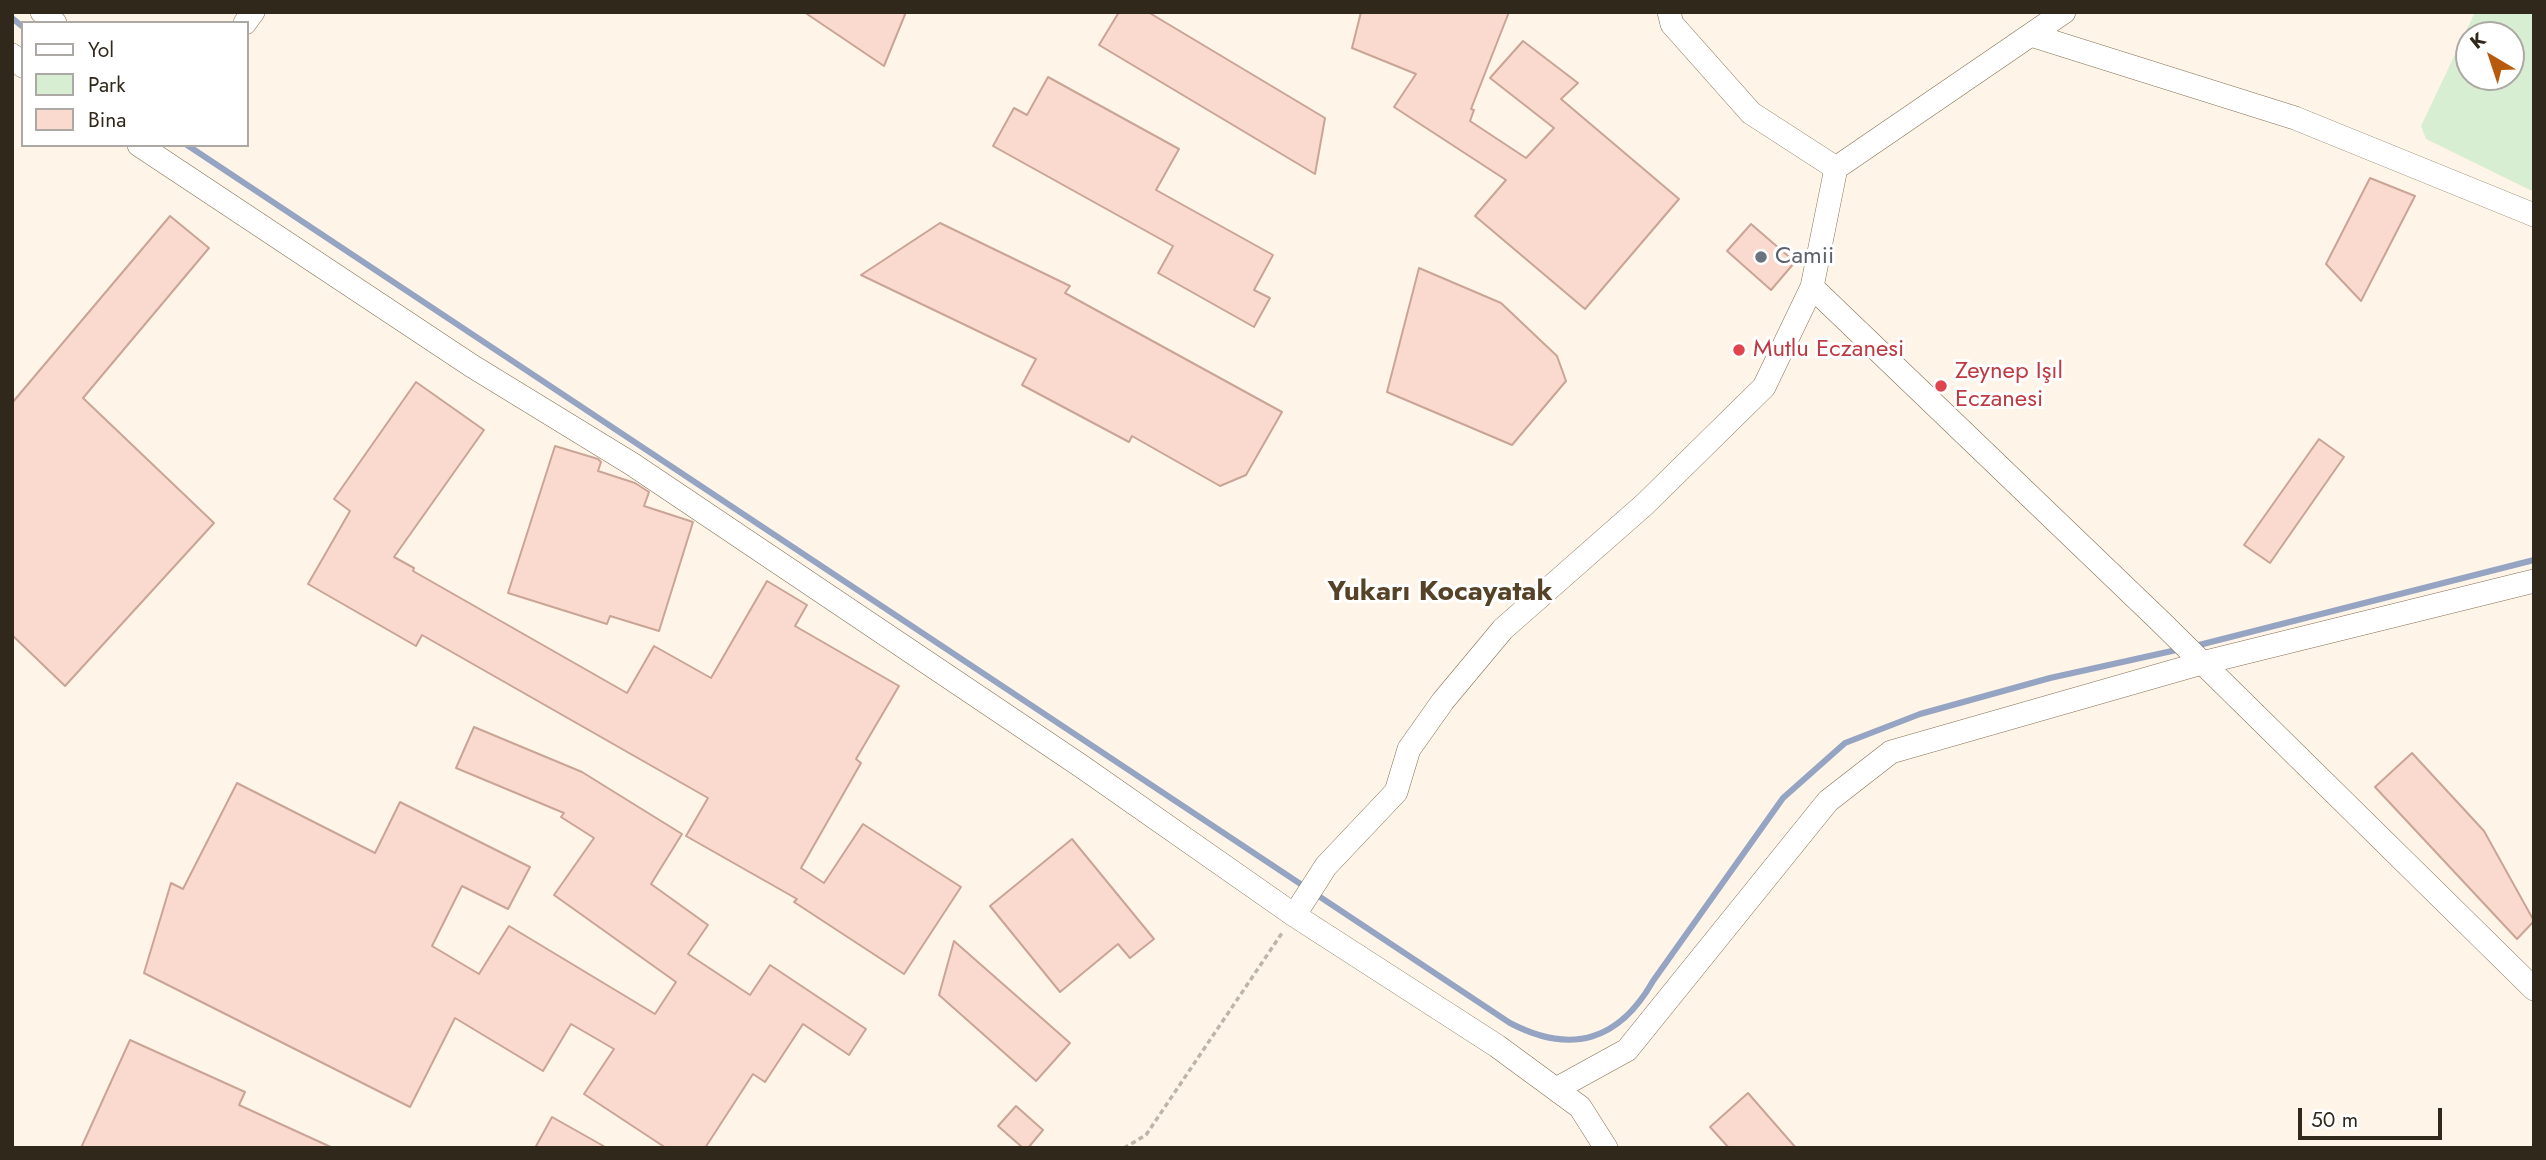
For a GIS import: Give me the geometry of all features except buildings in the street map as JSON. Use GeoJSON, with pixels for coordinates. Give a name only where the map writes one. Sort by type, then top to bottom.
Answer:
{"type":"FeatureCollection","features":[{"type":"Feature","properties":{"kind":"street"},"geometry":{"type":"LineString","coordinates":[[1669,12],[1672,24],[1751,113],[1836,168]]}},
{"type":"Feature","properties":{"kind":"street"},"geometry":{"type":"LineString","coordinates":[[1297,911],[1326,866],[1396,792],[1409,749],[1443,701],[1503,629],[1645,504],[1764,387],[1812,287],[1836,168],[2064,12]]}},
{"type":"Feature","properties":{"kind":"street"},"geometry":{"type":"LineString","coordinates":[[2031,35],[2295,118],[2534,215]]}},
{"type":"Feature","properties":{"kind":"street"},"geometry":{"type":"LineString","coordinates":[[142,147],[472,366],[632,464],[1497,1046],[1580,1107],[1605,1148]]}},
{"type":"Feature","properties":{"kind":"street"},"geometry":{"type":"LineString","coordinates":[[1812,287],[2160,621],[2534,989]]}},
{"type":"Feature","properties":{"kind":"street"},"geometry":{"type":"LineString","coordinates":[[1556,1089],[1627,1050],[1828,801],[1891,752],[2202,663],[2534,581]]}},
{"type":"Feature","properties":{"kind":"path"},"geometry":{"type":"LineString","coordinates":[[1124,1148],[1146,1135],[1297,911]]}},
{"type":"Feature","properties":{"kind":"green space"},"geometry":{"type":"Polygon","coordinates":[[[2475,12],[2534,12],[2534,192],[2426,139],[2421,126],[2455,54],[2455,91],[2525,91],[2525,21],[2471,21],[2475,12]]]}},
{"type":"Feature","properties":{"kind":"waterway"},"geometry":{"type":"LineString","coordinates":[[12,18],[21,25]]}},
{"type":"Feature","properties":{"kind":"waterway"},"geometry":{"type":"LineString","coordinates":[[190,147],[1510,1023],[1532,1033],[1573,1040],[1609,1029],[1625,1017],[1640,1001],[1783,798],[1845,743],[1920,714],[2050,678],[2181,649]]}},
{"type":"Feature","properties":{"kind":"waterway"},"geometry":{"type":"LineString","coordinates":[[2195,646],[2534,560]]}},
{"type":"Feature","properties":{"kind":"place","name":"Camii"},"geometry":{"type":"Point","coordinates":[1761,257]}},
{"type":"Feature","properties":{"kind":"place","name":"Mutlu Eczanesi"},"geometry":{"type":"Point","coordinates":[1739,350]}},
{"type":"Feature","properties":{"kind":"place","name":"Zeynep Işıl Eczanesi"},"geometry":{"type":"Point","coordinates":[1941,386]}},
{"type":"Feature","properties":{"kind":"district","name":"Yukarı Kocayatak"},"geometry":{"type":"Point","coordinates":[1440,593]}}]}
